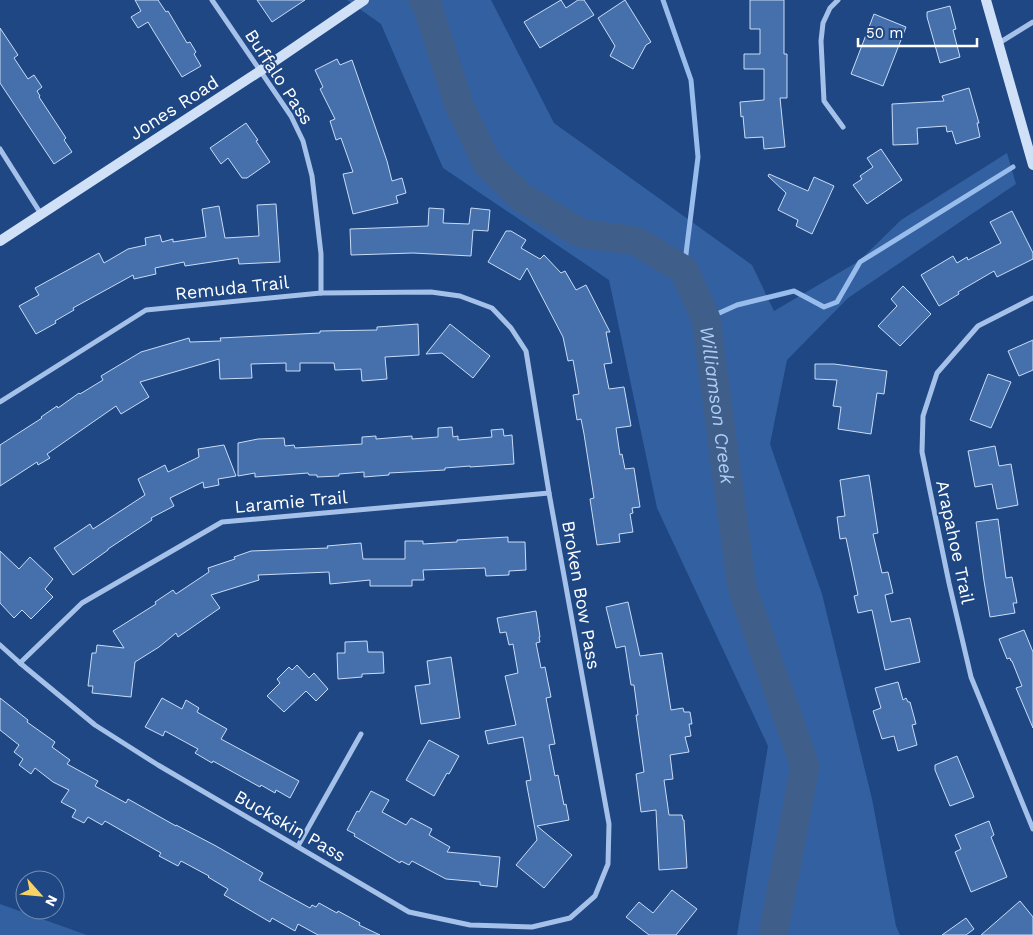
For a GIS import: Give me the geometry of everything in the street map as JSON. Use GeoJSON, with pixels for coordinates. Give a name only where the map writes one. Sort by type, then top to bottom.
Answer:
{"type":"FeatureCollection","features":[{"type":"Feature","properties":{"kind":"street","name":"Buffalo Pass"},"geometry":{"type":"LineString","coordinates":[[212,0],[291,116],[303,141],[312,176],[318,225],[321,254],[321,293]]}},
{"type":"Feature","properties":{"kind":"street","name":"Jones Road"},"geometry":{"type":"LineString","coordinates":[[0,241],[260,71],[364,0]]}},
{"type":"Feature","properties":{"kind":"street"},"geometry":{"type":"LineString","coordinates":[[838,0],[830,8],[823,23],[822,51],[824,101],[843,127]]}},
{"type":"Feature","properties":{"kind":"street"},"geometry":{"type":"LineString","coordinates":[[986,0],[1033,165]]}},
{"type":"Feature","properties":{"kind":"street"},"geometry":{"type":"LineString","coordinates":[[999,42],[1033,22]]}},
{"type":"Feature","properties":{"kind":"street"},"geometry":{"type":"LineString","coordinates":[[0,149],[41,214]]}},
{"type":"Feature","properties":{"kind":"street","name":"Remuda Trail"},"geometry":{"type":"LineString","coordinates":[[0,402],[146,310],[321,293],[431,292],[460,296],[492,308]]}},
{"type":"Feature","properties":{"kind":"street","name":"Arapahoe Trail"},"geometry":{"type":"LineString","coordinates":[[1033,298],[978,326],[937,373],[923,416],[922,452],[971,677],[1033,829]]}},
{"type":"Feature","properties":{"kind":"street","name":"Broken Bow Pass"},"geometry":{"type":"LineString","coordinates":[[492,308],[511,328],[526,351],[549,493],[609,824],[608,864],[595,896]]}},
{"type":"Feature","properties":{"kind":"street","name":"Laramie Trail"},"geometry":{"type":"LineString","coordinates":[[20,663],[82,603],[222,522],[549,493]]}},
{"type":"Feature","properties":{"kind":"street","name":"Buckskin Pass"},"geometry":{"type":"LineString","coordinates":[[0,645],[95,725],[158,765],[409,912],[470,925],[532,927],[570,918],[595,896]]}},
{"type":"Feature","properties":{"kind":"street"},"geometry":{"type":"LineString","coordinates":[[298,846],[361,734]]}},
{"type":"Feature","properties":{"kind":"shaded area"},"geometry":{"type":"Polygon","coordinates":[[[347,0],[491,0],[554,123],[752,265],[774,311],[859,261],[901,220],[1007,153],[1016,184],[848,298],[787,360],[770,444],[822,594],[872,799],[896,926],[900,935],[737,935],[768,746],[657,508],[609,280],[443,168],[381,24],[347,0]]]}},
{"type":"Feature","properties":{"kind":"shaded area"},"geometry":{"type":"Polygon","coordinates":[[[0,904],[15,909],[15,920],[45,920],[87,935],[0,935],[0,904]]]}},
{"type":"Feature","properties":{"kind":"building"},"geometry":{"type":"Polygon","coordinates":[[[135,0],[158,0],[166,12],[168,11],[187,43],[190,42],[201,66],[182,77],[148,22],[138,28],[131,17],[141,11],[135,0]]]}},
{"type":"Feature","properties":{"kind":"building"},"geometry":{"type":"Polygon","coordinates":[[[257,0],[305,0],[272,22],[257,0]]]}},
{"type":"Feature","properties":{"kind":"building"},"geometry":{"type":"Polygon","coordinates":[[[561,0],[566,8],[578,0],[584,0],[594,15],[540,48],[524,22],[561,0]]]}},
{"type":"Feature","properties":{"kind":"building"},"geometry":{"type":"Polygon","coordinates":[[[625,0],[651,42],[646,45],[633,69],[610,56],[615,46],[598,18],[625,0]]]}},
{"type":"Feature","properties":{"kind":"building"},"geometry":{"type":"Polygon","coordinates":[[[750,0],[784,0],[784,54],[787,54],[787,98],[780,98],[785,147],[764,149],[763,137],[745,138],[740,102],[764,100],[764,69],[744,69],[744,54],[760,54],[760,29],[750,29],[750,0]]]}},
{"type":"Feature","properties":{"kind":"building"},"geometry":{"type":"Polygon","coordinates":[[[950,6],[956,29],[953,30],[960,57],[940,63],[927,12],[950,6]]]}},
{"type":"Feature","properties":{"kind":"building"},"geometry":{"type":"Polygon","coordinates":[[[874,14],[906,27],[883,86],[851,74],[874,14]]]}},
{"type":"Feature","properties":{"kind":"building"},"geometry":{"type":"Polygon","coordinates":[[[0,28],[18,55],[14,58],[28,79],[34,75],[42,87],[37,91],[39,97],[66,138],[64,140],[72,152],[54,164],[0,83],[0,28]]]}},
{"type":"Feature","properties":{"kind":"building"},"geometry":{"type":"Polygon","coordinates":[[[337,59],[340,65],[352,60],[387,161],[392,181],[402,178],[406,193],[396,196],[398,203],[353,214],[343,174],[353,172],[341,138],[336,140],[330,121],[335,119],[320,89],[323,87],[315,70],[337,59]]]}},
{"type":"Feature","properties":{"kind":"building"},"geometry":{"type":"Polygon","coordinates":[[[969,88],[979,123],[977,123],[980,137],[956,144],[952,131],[947,132],[946,126],[917,128],[918,144],[893,145],[892,104],[944,101],[942,96],[969,88]]]}},
{"type":"Feature","properties":{"kind":"building"},"geometry":{"type":"Polygon","coordinates":[[[246,123],[270,162],[247,178],[242,178],[228,158],[221,164],[210,148],[246,123]]]}},
{"type":"Feature","properties":{"kind":"building"},"geometry":{"type":"Polygon","coordinates":[[[881,149],[902,180],[867,204],[853,185],[862,179],[860,176],[873,167],[867,158],[881,149]]]}},
{"type":"Feature","properties":{"kind":"building"},"geometry":{"type":"Polygon","coordinates":[[[769,174],[808,191],[814,177],[834,186],[812,234],[796,226],[798,220],[778,210],[786,193],[768,176],[769,174]]]}},
{"type":"Feature","properties":{"kind":"building"},"geometry":{"type":"Polygon","coordinates":[[[276,204],[280,262],[239,264],[238,258],[185,266],[184,262],[155,268],[156,274],[134,279],[133,275],[73,308],[74,310],[55,321],[56,323],[36,334],[19,306],[39,295],[35,288],[99,253],[104,263],[128,249],[146,245],[145,238],[160,235],[162,242],[173,239],[173,242],[206,237],[202,209],[219,206],[225,238],[259,236],[257,205],[276,204]]]}},
{"type":"Feature","properties":{"kind":"building"},"geometry":{"type":"Polygon","coordinates":[[[429,208],[444,209],[443,223],[469,224],[471,208],[490,210],[488,231],[473,230],[471,256],[413,253],[351,255],[350,229],[428,226],[429,208]]]}},
{"type":"Feature","properties":{"kind":"building"},"geometry":{"type":"Polygon","coordinates":[[[1012,211],[1033,253],[1033,259],[997,277],[994,271],[958,292],[959,294],[939,306],[921,275],[953,256],[957,263],[967,257],[968,260],[1001,243],[990,222],[1012,211]]]}},
{"type":"Feature","properties":{"kind":"building"},"geometry":{"type":"Polygon","coordinates":[[[506,231],[511,231],[526,240],[521,248],[540,259],[544,255],[561,273],[565,271],[576,290],[586,285],[610,332],[606,332],[612,363],[604,364],[609,389],[624,387],[631,426],[616,428],[620,455],[622,454],[625,469],[634,468],[640,507],[632,508],[633,513],[630,514],[633,532],[619,534],[620,542],[597,545],[590,499],[594,498],[584,434],[581,419],[577,420],[573,395],[579,394],[573,360],[568,361],[563,337],[527,268],[520,280],[488,262],[506,231]]]}},
{"type":"Feature","properties":{"kind":"building"},"geometry":{"type":"Polygon","coordinates":[[[903,286],[931,314],[900,346],[878,326],[897,306],[891,299],[903,286]]]}},
{"type":"Feature","properties":{"kind":"building"},"geometry":{"type":"Polygon","coordinates":[[[418,324],[419,355],[385,357],[387,379],[362,381],[361,369],[335,370],[334,363],[300,363],[300,371],[286,371],[286,363],[251,364],[252,378],[220,379],[219,359],[140,382],[149,397],[121,414],[116,406],[47,454],[50,458],[38,465],[37,462],[0,486],[0,445],[57,406],[58,408],[79,393],[103,380],[101,376],[141,352],[189,338],[190,342],[221,341],[220,338],[320,333],[320,331],[377,330],[377,327],[418,324]]]}},
{"type":"Feature","properties":{"kind":"building"},"geometry":{"type":"Polygon","coordinates":[[[450,324],[490,356],[473,378],[442,353],[426,354],[450,324]]]}},
{"type":"Feature","properties":{"kind":"building"},"geometry":{"type":"Polygon","coordinates":[[[1033,340],[1033,370],[1019,376],[1008,351],[1033,340]]]}},
{"type":"Feature","properties":{"kind":"building"},"geometry":{"type":"Polygon","coordinates":[[[815,364],[834,364],[887,371],[884,394],[877,393],[871,434],[838,429],[841,407],[833,406],[837,380],[815,379],[815,364]]]}},
{"type":"Feature","properties":{"kind":"building"},"geometry":{"type":"Polygon","coordinates":[[[988,374],[1011,382],[991,428],[970,420],[988,374]]]}},
{"type":"Feature","properties":{"kind":"building"},"geometry":{"type":"Polygon","coordinates":[[[452,427],[453,437],[458,436],[458,440],[492,437],[491,430],[503,429],[504,436],[512,435],[514,464],[445,468],[445,470],[389,473],[389,475],[364,477],[364,472],[317,477],[317,475],[309,475],[308,473],[255,477],[255,473],[238,476],[238,443],[258,439],[284,438],[285,446],[294,445],[295,448],[362,444],[362,437],[376,436],[376,439],[412,436],[412,439],[438,437],[438,428],[452,427]]]}},
{"type":"Feature","properties":{"kind":"building"},"geometry":{"type":"Polygon","coordinates":[[[224,445],[236,476],[218,479],[219,485],[204,488],[203,482],[170,498],[174,506],[151,518],[152,520],[73,575],[54,548],[90,524],[93,529],[145,495],[138,479],[165,465],[168,472],[199,457],[198,449],[224,445]]]}},
{"type":"Feature","properties":{"kind":"building"},"geometry":{"type":"Polygon","coordinates":[[[995,446],[999,466],[1011,464],[1018,505],[997,509],[992,484],[975,487],[968,451],[995,446]]]}},
{"type":"Feature","properties":{"kind":"building"},"geometry":{"type":"Polygon","coordinates":[[[869,475],[878,533],[873,534],[882,573],[888,572],[893,593],[885,595],[891,622],[910,618],[920,662],[885,670],[872,610],[858,613],[854,596],[858,595],[846,538],[840,539],[837,517],[845,516],[840,480],[869,475]]]}},
{"type":"Feature","properties":{"kind":"building"},"geometry":{"type":"Polygon","coordinates":[[[998,519],[1006,578],[1012,577],[1017,603],[1013,603],[1015,613],[990,617],[976,522],[998,519]]]}},
{"type":"Feature","properties":{"kind":"building"},"geometry":{"type":"Polygon","coordinates":[[[508,537],[508,542],[525,542],[526,570],[509,571],[509,575],[486,576],[485,568],[423,570],[424,580],[412,580],[412,586],[370,586],[370,580],[330,584],[329,572],[258,575],[259,580],[211,595],[220,608],[178,637],[176,633],[159,647],[135,662],[131,697],[92,693],[93,686],[88,686],[92,653],[96,653],[97,645],[124,648],[113,631],[156,604],[155,602],[173,590],[176,594],[209,572],[208,568],[235,559],[234,557],[251,551],[328,548],[327,546],[361,543],[363,559],[405,559],[405,541],[423,541],[423,544],[508,537]]]}},
{"type":"Feature","properties":{"kind":"building"},"geometry":{"type":"Polygon","coordinates":[[[0,551],[19,569],[30,557],[53,579],[45,589],[53,597],[31,619],[22,610],[14,618],[0,603],[0,551]]]}},
{"type":"Feature","properties":{"kind":"building"},"geometry":{"type":"Polygon","coordinates":[[[628,602],[640,656],[662,653],[671,710],[683,708],[684,712],[690,712],[691,736],[685,737],[689,752],[670,755],[673,779],[664,780],[669,815],[682,815],[684,820],[687,868],[659,870],[656,810],[641,812],[636,774],[644,772],[634,685],[631,685],[625,646],[616,648],[606,607],[628,602]]]}},
{"type":"Feature","properties":{"kind":"building"},"geometry":{"type":"Polygon","coordinates":[[[536,611],[540,642],[536,643],[541,668],[545,667],[551,697],[546,698],[555,744],[549,745],[555,776],[558,775],[569,820],[537,826],[572,855],[544,888],[516,865],[537,840],[526,781],[531,780],[523,737],[488,744],[485,731],[516,725],[505,676],[518,673],[513,644],[509,645],[506,632],[500,633],[497,618],[536,611]]]}},
{"type":"Feature","properties":{"kind":"building"},"geometry":{"type":"Polygon","coordinates":[[[1024,630],[1033,652],[1033,728],[1016,688],[1022,686],[1012,661],[1010,658],[1007,659],[999,639],[1024,630]]]}},
{"type":"Feature","properties":{"kind":"building"},"geometry":{"type":"Polygon","coordinates":[[[367,641],[368,652],[383,652],[384,673],[362,674],[362,677],[338,679],[337,653],[345,653],[345,642],[367,641]]]}},
{"type":"Feature","properties":{"kind":"building"},"geometry":{"type":"Polygon","coordinates":[[[451,657],[460,718],[421,724],[415,686],[430,684],[427,661],[451,657]]]}},
{"type":"Feature","properties":{"kind":"building"},"geometry":{"type":"Polygon","coordinates":[[[297,665],[309,678],[314,673],[328,689],[316,701],[306,691],[284,712],[267,696],[280,683],[277,679],[289,667],[292,670],[297,665]]]}},
{"type":"Feature","properties":{"kind":"building"},"geometry":{"type":"Polygon","coordinates":[[[898,682],[903,700],[906,698],[910,702],[916,724],[912,725],[917,745],[898,751],[894,736],[882,739],[873,711],[881,708],[875,688],[898,682]]]}},
{"type":"Feature","properties":{"kind":"building"},"geometry":{"type":"Polygon","coordinates":[[[0,698],[28,720],[27,722],[55,742],[52,747],[70,760],[67,764],[98,781],[95,786],[126,803],[128,799],[216,846],[263,873],[259,880],[310,908],[312,905],[316,907],[319,903],[337,913],[338,911],[360,923],[359,925],[380,935],[318,935],[298,924],[295,931],[272,918],[270,922],[224,895],[228,889],[181,861],[178,866],[159,856],[161,853],[105,821],[102,825],[88,817],[84,823],[72,817],[76,810],[61,802],[69,790],[53,782],[35,768],[31,774],[19,765],[23,759],[14,752],[19,745],[0,730],[0,698]]]}},
{"type":"Feature","properties":{"kind":"building"},"geometry":{"type":"Polygon","coordinates":[[[162,698],[182,709],[186,700],[199,708],[197,712],[227,729],[221,739],[299,781],[290,798],[276,790],[275,793],[261,785],[260,787],[213,761],[212,763],[195,753],[198,749],[165,731],[163,736],[145,727],[162,698]]]}},
{"type":"Feature","properties":{"kind":"building"},"geometry":{"type":"Polygon","coordinates":[[[429,740],[459,756],[434,796],[406,780],[429,740]]]}},
{"type":"Feature","properties":{"kind":"building"},"geometry":{"type":"Polygon","coordinates":[[[957,756],[974,797],[950,806],[935,770],[935,765],[957,756]]]}},
{"type":"Feature","properties":{"kind":"building"},"geometry":{"type":"Polygon","coordinates":[[[371,791],[389,800],[382,812],[406,825],[411,818],[432,829],[429,835],[450,847],[447,852],[500,857],[497,887],[480,885],[480,882],[446,879],[412,861],[409,865],[401,861],[400,863],[354,836],[355,834],[347,830],[371,791]]]}},
{"type":"Feature","properties":{"kind":"building"},"geometry":{"type":"Polygon","coordinates":[[[989,821],[994,835],[991,837],[1007,877],[971,892],[955,852],[961,849],[955,835],[989,821]]]}},
{"type":"Feature","properties":{"kind":"building"},"geometry":{"type":"Polygon","coordinates":[[[672,890],[697,909],[676,935],[649,935],[626,917],[639,902],[653,913],[672,890]]]}},
{"type":"Feature","properties":{"kind":"building"},"geometry":{"type":"Polygon","coordinates":[[[1020,901],[1033,917],[1033,935],[981,935],[1020,901]]]}},
{"type":"Feature","properties":{"kind":"building"},"geometry":{"type":"Polygon","coordinates":[[[966,918],[974,929],[966,935],[942,935],[966,918]]]}},
{"type":"Feature","properties":{"kind":"waterway","name":"Williamson Creek"},"geometry":{"type":"LineString","coordinates":[[423,0],[428,8],[459,105],[487,163],[521,197],[580,233],[636,241],[684,270],[706,319],[742,588],[805,766],[773,935]]}},
{"type":"Feature","properties":{"kind":"waterway"},"geometry":{"type":"LineString","coordinates":[[663,0],[691,80],[698,157],[684,270]]}},
{"type":"Feature","properties":{"kind":"waterway"},"geometry":{"type":"LineString","coordinates":[[706,319],[737,305],[794,291],[824,307],[837,302],[860,262],[1013,167]]}}]}
